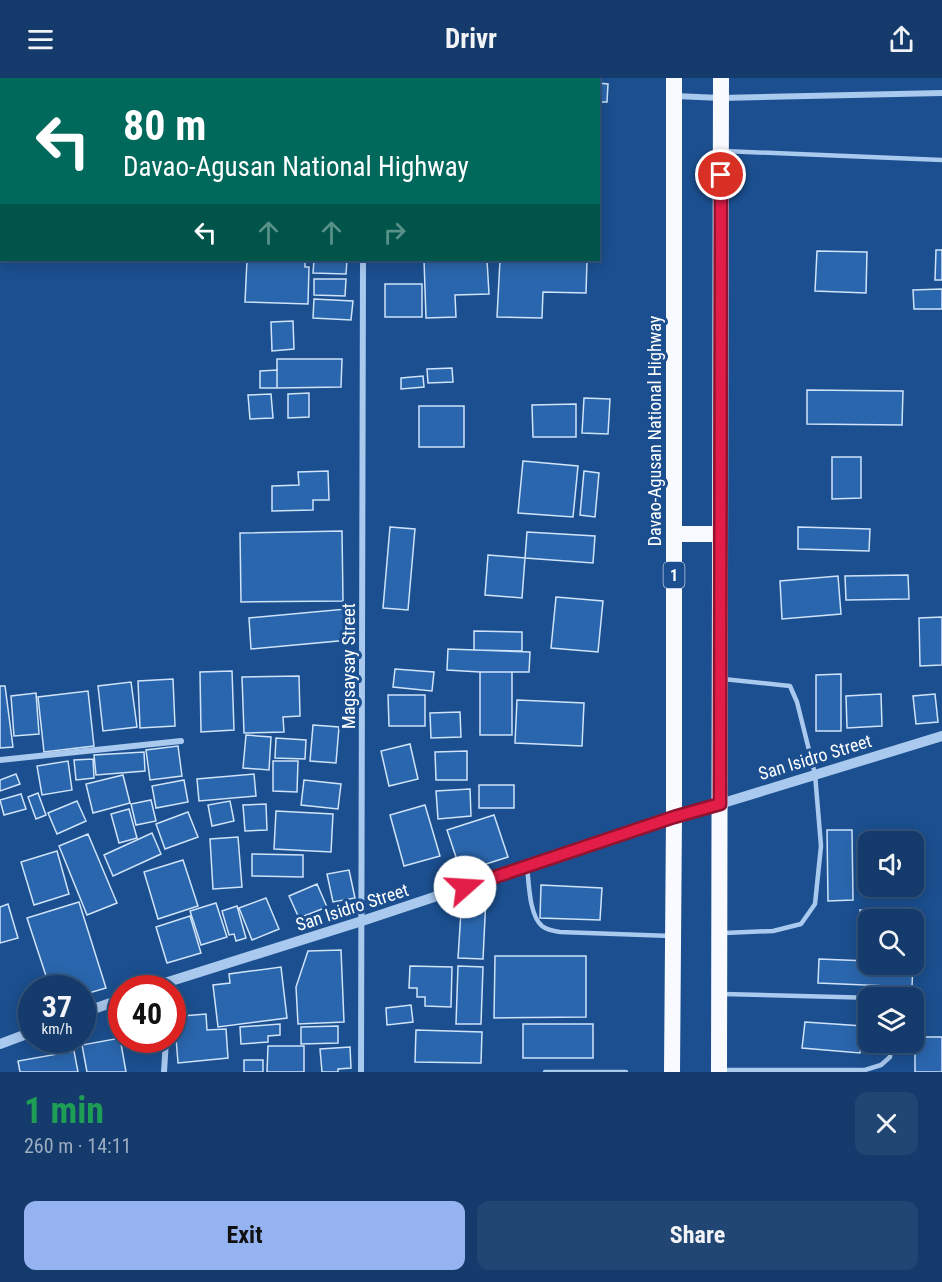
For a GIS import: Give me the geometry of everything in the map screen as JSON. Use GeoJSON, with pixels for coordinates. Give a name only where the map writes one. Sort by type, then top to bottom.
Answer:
{"type":"FeatureCollection","features":[{"type":"Feature","properties":{"kind":"highway","name":"Davao-Agusan National Highway"},"geometry":{"type":"LineString","coordinates":[[672,1072],[674,78]]}},
{"type":"Feature","properties":{"kind":"highway"},"geometry":{"type":"LineString","coordinates":[[719,1071],[721,78]]}},
{"type":"Feature","properties":{"kind":"highway"},"geometry":{"type":"LineString","coordinates":[[674,534],[720,534]]}},
{"type":"Feature","properties":{"kind":"street"},"geometry":{"type":"LineString","coordinates":[[674,96],[721,98],[942,93]]}},
{"type":"Feature","properties":{"kind":"street","name":"Magsaysay Street"},"geometry":{"type":"LineString","coordinates":[[361,1072],[363,261]]}},
{"type":"Feature","properties":{"kind":"street","name":"San Isidro Street"},"geometry":{"type":"LineString","coordinates":[[186,979],[674,817],[942,736]]}},
{"type":"Feature","properties":{"kind":"street"},"geometry":{"type":"LineString","coordinates":[[0,760],[181,741]]}},
{"type":"Feature","properties":{"kind":"street"},"geometry":{"type":"LineString","coordinates":[[0,1044],[18,1037]]}},
{"type":"Feature","properties":{"kind":"street"},"geometry":{"type":"LineString","coordinates":[[164,1072],[165,1053]]}},
{"type":"Feature","properties":{"kind":"lane"},"geometry":{"type":"LineString","coordinates":[[721,151],[942,160]]}},
{"type":"Feature","properties":{"kind":"lane"},"geometry":{"type":"LineString","coordinates":[[719,933],[773,931],[801,924],[814,904],[820,846],[815,774],[797,702],[790,686],[721,679]]}},
{"type":"Feature","properties":{"kind":"lane"},"geometry":{"type":"LineString","coordinates":[[527,866],[533,913],[540,925],[548,930],[673,936]]}},
{"type":"Feature","properties":{"kind":"lane"},"geometry":{"type":"LineString","coordinates":[[719,994],[858,998]]}},
{"type":"Feature","properties":{"kind":"lane"},"geometry":{"type":"LineString","coordinates":[[719,1071],[865,1070],[881,1065],[890,1057],[890,1053]]}},
{"type":"Feature","properties":{"kind":"lane"},"geometry":{"type":"LineString","coordinates":[[545,1072],[626,1072]]}},
{"type":"Feature","properties":{"kind":"building"},"geometry":{"type":"Polygon","coordinates":[[[600,83],[608,84],[607,102],[600,102],[600,83]]]}},
{"type":"Feature","properties":{"kind":"building"},"geometry":{"type":"Polygon","coordinates":[[[936,250],[942,250],[942,280],[935,280],[936,250]]]}},
{"type":"Feature","properties":{"kind":"building"},"geometry":{"type":"Polygon","coordinates":[[[817,251],[867,252],[866,293],[815,291],[817,251]]]}},
{"type":"Feature","properties":{"kind":"building"},"geometry":{"type":"Polygon","coordinates":[[[247,261],[305,261],[305,267],[309,267],[308,304],[245,302],[247,261]]]}},
{"type":"Feature","properties":{"kind":"building"},"geometry":{"type":"Polygon","coordinates":[[[314,261],[347,261],[346,274],[313,273],[314,261]]]}},
{"type":"Feature","properties":{"kind":"building"},"geometry":{"type":"Polygon","coordinates":[[[424,261],[487,261],[489,294],[455,295],[456,317],[426,318],[424,261]]]}},
{"type":"Feature","properties":{"kind":"building"},"geometry":{"type":"Polygon","coordinates":[[[500,261],[587,261],[586,293],[543,292],[542,318],[497,317],[500,261]]]}},
{"type":"Feature","properties":{"kind":"building"},"geometry":{"type":"Polygon","coordinates":[[[314,279],[346,279],[345,296],[314,295],[314,279]]]}},
{"type":"Feature","properties":{"kind":"building"},"geometry":{"type":"Polygon","coordinates":[[[385,284],[422,284],[422,317],[385,317],[385,284]]]}},
{"type":"Feature","properties":{"kind":"building"},"geometry":{"type":"Polygon","coordinates":[[[942,289],[942,309],[914,309],[913,290],[942,289]]]}},
{"type":"Feature","properties":{"kind":"building"},"geometry":{"type":"Polygon","coordinates":[[[314,299],[353,301],[351,320],[313,318],[314,299]]]}},
{"type":"Feature","properties":{"kind":"building"},"geometry":{"type":"Polygon","coordinates":[[[293,321],[294,349],[272,351],[271,322],[293,321]]]}},
{"type":"Feature","properties":{"kind":"building"},"geometry":{"type":"Polygon","coordinates":[[[277,359],[342,359],[341,387],[277,388],[277,359]]]}},
{"type":"Feature","properties":{"kind":"building"},"geometry":{"type":"Polygon","coordinates":[[[452,368],[453,382],[428,383],[427,369],[452,368]]]}},
{"type":"Feature","properties":{"kind":"building"},"geometry":{"type":"Polygon","coordinates":[[[277,370],[277,388],[260,388],[260,371],[277,370]]]}},
{"type":"Feature","properties":{"kind":"building"},"geometry":{"type":"Polygon","coordinates":[[[423,376],[424,387],[401,389],[401,378],[423,376]]]}},
{"type":"Feature","properties":{"kind":"building"},"geometry":{"type":"Polygon","coordinates":[[[807,390],[903,391],[902,425],[807,424],[807,390]]]}},
{"type":"Feature","properties":{"kind":"building"},"geometry":{"type":"Polygon","coordinates":[[[309,393],[309,417],[288,418],[288,394],[309,393]]]}},
{"type":"Feature","properties":{"kind":"building"},"geometry":{"type":"Polygon","coordinates":[[[271,394],[273,418],[250,419],[248,395],[271,394]]]}},
{"type":"Feature","properties":{"kind":"building"},"geometry":{"type":"Polygon","coordinates":[[[584,398],[610,399],[608,434],[582,433],[584,398]]]}},
{"type":"Feature","properties":{"kind":"building"},"geometry":{"type":"Polygon","coordinates":[[[576,404],[576,437],[533,437],[532,405],[576,404]]]}},
{"type":"Feature","properties":{"kind":"building"},"geometry":{"type":"Polygon","coordinates":[[[419,406],[464,406],[464,447],[419,447],[419,406]]]}},
{"type":"Feature","properties":{"kind":"building"},"geometry":{"type":"Polygon","coordinates":[[[832,457],[861,457],[861,498],[832,499],[832,457]]]}},
{"type":"Feature","properties":{"kind":"building"},"geometry":{"type":"Polygon","coordinates":[[[523,461],[578,466],[573,517],[518,513],[523,461]]]}},
{"type":"Feature","properties":{"kind":"building"},"geometry":{"type":"Polygon","coordinates":[[[328,471],[329,500],[313,500],[313,510],[272,511],[272,486],[299,485],[298,472],[328,471]]]}},
{"type":"Feature","properties":{"kind":"building"},"geometry":{"type":"Polygon","coordinates":[[[584,471],[599,473],[595,517],[580,515],[584,471]]]}},
{"type":"Feature","properties":{"kind":"building"},"geometry":{"type":"Polygon","coordinates":[[[390,527],[415,529],[408,610],[383,608],[390,527]]]}},
{"type":"Feature","properties":{"kind":"building"},"geometry":{"type":"Polygon","coordinates":[[[798,527],[870,529],[869,551],[798,549],[798,527]]]}},
{"type":"Feature","properties":{"kind":"building"},"geometry":{"type":"Polygon","coordinates":[[[342,531],[343,601],[241,602],[240,533],[342,531]]]}},
{"type":"Feature","properties":{"kind":"building"},"geometry":{"type":"Polygon","coordinates":[[[527,532],[595,536],[593,563],[525,558],[527,532]]]}},
{"type":"Feature","properties":{"kind":"building"},"geometry":{"type":"Polygon","coordinates":[[[488,555],[525,558],[522,598],[485,595],[488,555]]]}},
{"type":"Feature","properties":{"kind":"building"},"geometry":{"type":"Polygon","coordinates":[[[908,575],[909,599],[846,600],[845,576],[908,575]]]}},
{"type":"Feature","properties":{"kind":"building"},"geometry":{"type":"Polygon","coordinates":[[[838,576],[841,614],[782,619],[780,581],[838,576]]]}},
{"type":"Feature","properties":{"kind":"building"},"geometry":{"type":"Polygon","coordinates":[[[556,597],[603,601],[598,652],[551,648],[556,597]]]}},
{"type":"Feature","properties":{"kind":"building"},"geometry":{"type":"Polygon","coordinates":[[[346,609],[349,640],[251,649],[249,618],[346,609]]]}},
{"type":"Feature","properties":{"kind":"building"},"geometry":{"type":"Polygon","coordinates":[[[942,617],[942,665],[920,666],[919,618],[942,617]]]}},
{"type":"Feature","properties":{"kind":"building"},"geometry":{"type":"Polygon","coordinates":[[[474,631],[522,632],[522,651],[474,650],[474,631]]]}},
{"type":"Feature","properties":{"kind":"building"},"geometry":{"type":"Polygon","coordinates":[[[448,649],[530,652],[529,672],[447,670],[448,649]]]}},
{"type":"Feature","properties":{"kind":"building"},"geometry":{"type":"Polygon","coordinates":[[[395,669],[434,672],[432,691],[393,687],[395,669]]]}},
{"type":"Feature","properties":{"kind":"building"},"geometry":{"type":"Polygon","coordinates":[[[232,671],[234,730],[201,732],[200,672],[232,671]]]}},
{"type":"Feature","properties":{"kind":"building"},"geometry":{"type":"Polygon","coordinates":[[[480,672],[512,672],[512,735],[480,735],[480,672]]]}},
{"type":"Feature","properties":{"kind":"building"},"geometry":{"type":"Polygon","coordinates":[[[841,674],[841,731],[816,731],[816,675],[841,674]]]}},
{"type":"Feature","properties":{"kind":"building"},"geometry":{"type":"Polygon","coordinates":[[[299,676],[300,716],[283,717],[284,732],[244,733],[242,677],[299,676]]]}},
{"type":"Feature","properties":{"kind":"building"},"geometry":{"type":"Polygon","coordinates":[[[173,679],[175,726],[140,728],[138,681],[173,679]]]}},
{"type":"Feature","properties":{"kind":"building"},"geometry":{"type":"Polygon","coordinates":[[[131,682],[137,727],[103,731],[98,686],[131,682]]]}},
{"type":"Feature","properties":{"kind":"building"},"geometry":{"type":"Polygon","coordinates":[[[0,686],[5,686],[13,747],[0,748],[0,686]]]}},
{"type":"Feature","properties":{"kind":"building"},"geometry":{"type":"Polygon","coordinates":[[[88,691],[94,746],[44,752],[38,697],[88,691]]]}},
{"type":"Feature","properties":{"kind":"building"},"geometry":{"type":"Polygon","coordinates":[[[36,693],[39,734],[14,736],[11,696],[36,693]]]}},
{"type":"Feature","properties":{"kind":"building"},"geometry":{"type":"Polygon","coordinates":[[[881,694],[882,726],[847,728],[846,696],[881,694]]]}},
{"type":"Feature","properties":{"kind":"building"},"geometry":{"type":"Polygon","coordinates":[[[935,694],[938,722],[916,724],[913,696],[935,694]]]}},
{"type":"Feature","properties":{"kind":"building"},"geometry":{"type":"Polygon","coordinates":[[[388,695],[425,695],[425,726],[389,726],[388,695]]]}},
{"type":"Feature","properties":{"kind":"building"},"geometry":{"type":"Polygon","coordinates":[[[517,700],[584,703],[582,746],[515,743],[517,700]]]}},
{"type":"Feature","properties":{"kind":"building"},"geometry":{"type":"Polygon","coordinates":[[[460,712],[461,737],[431,738],[430,713],[460,712]]]}},
{"type":"Feature","properties":{"kind":"building"},"geometry":{"type":"Polygon","coordinates":[[[313,725],[339,727],[336,763],[310,761],[313,725]]]}},
{"type":"Feature","properties":{"kind":"building"},"geometry":{"type":"Polygon","coordinates":[[[246,735],[271,737],[269,770],[243,768],[246,735]]]}},
{"type":"Feature","properties":{"kind":"building"},"geometry":{"type":"Polygon","coordinates":[[[276,738],[306,740],[305,759],[275,758],[276,738]]]}},
{"type":"Feature","properties":{"kind":"building"},"geometry":{"type":"Polygon","coordinates":[[[410,744],[418,779],[389,786],[381,751],[410,744]]]}},
{"type":"Feature","properties":{"kind":"building"},"geometry":{"type":"Polygon","coordinates":[[[178,746],[182,776],[150,780],[146,750],[178,746]]]}},
{"type":"Feature","properties":{"kind":"building"},"geometry":{"type":"Polygon","coordinates":[[[467,751],[467,780],[436,780],[435,752],[467,751]]]}},
{"type":"Feature","properties":{"kind":"building"},"geometry":{"type":"Polygon","coordinates":[[[144,752],[145,771],[96,775],[94,755],[144,752]]]}},
{"type":"Feature","properties":{"kind":"building"},"geometry":{"type":"Polygon","coordinates":[[[93,759],[94,778],[76,780],[74,760],[93,759]]]}},
{"type":"Feature","properties":{"kind":"building"},"geometry":{"type":"Polygon","coordinates":[[[68,761],[72,790],[42,795],[37,766],[68,761]]]}},
{"type":"Feature","properties":{"kind":"building"},"geometry":{"type":"Polygon","coordinates":[[[273,761],[298,761],[297,792],[273,791],[273,761]]]}},
{"type":"Feature","properties":{"kind":"building"},"geometry":{"type":"Polygon","coordinates":[[[16,774],[20,784],[0,791],[0,780],[16,774]]]}},
{"type":"Feature","properties":{"kind":"building"},"geometry":{"type":"Polygon","coordinates":[[[254,774],[256,796],[199,801],[197,779],[254,774]]]}},
{"type":"Feature","properties":{"kind":"building"},"geometry":{"type":"Polygon","coordinates":[[[123,775],[130,803],[93,813],[86,784],[123,775]]]}},
{"type":"Feature","properties":{"kind":"building"},"geometry":{"type":"Polygon","coordinates":[[[184,780],[188,802],[156,808],[152,786],[184,780]]]}},
{"type":"Feature","properties":{"kind":"building"},"geometry":{"type":"Polygon","coordinates":[[[304,780],[341,784],[338,809],[301,805],[304,780]]]}},
{"type":"Feature","properties":{"kind":"building"},"geometry":{"type":"Polygon","coordinates":[[[479,785],[514,785],[514,808],[479,808],[479,785]]]}},
{"type":"Feature","properties":{"kind":"building"},"geometry":{"type":"Polygon","coordinates":[[[470,789],[471,816],[438,819],[436,791],[470,789]]]}},
{"type":"Feature","properties":{"kind":"building"},"geometry":{"type":"Polygon","coordinates":[[[38,793],[46,815],[36,819],[28,797],[38,793]]]}},
{"type":"Feature","properties":{"kind":"building"},"geometry":{"type":"Polygon","coordinates":[[[21,794],[26,809],[4,815],[0,800],[21,794]]]}},
{"type":"Feature","properties":{"kind":"building"},"geometry":{"type":"Polygon","coordinates":[[[151,800],[156,821],[136,825],[131,804],[151,800]]]}},
{"type":"Feature","properties":{"kind":"building"},"geometry":{"type":"Polygon","coordinates":[[[77,801],[86,821],[57,834],[48,813],[77,801]]]}},
{"type":"Feature","properties":{"kind":"building"},"geometry":{"type":"Polygon","coordinates":[[[230,801],[234,821],[212,826],[208,805],[230,801]]]}},
{"type":"Feature","properties":{"kind":"building"},"geometry":{"type":"Polygon","coordinates":[[[266,804],[267,830],[245,831],[243,805],[266,804]]]}},
{"type":"Feature","properties":{"kind":"building"},"geometry":{"type":"Polygon","coordinates":[[[425,805],[440,856],[404,866],[390,815],[425,805]]]}},
{"type":"Feature","properties":{"kind":"building"},"geometry":{"type":"Polygon","coordinates":[[[129,809],[137,838],[119,843],[111,814],[129,809]]]}},
{"type":"Feature","properties":{"kind":"building"},"geometry":{"type":"Polygon","coordinates":[[[276,811],[333,814],[331,852],[274,849],[276,811]]]}},
{"type":"Feature","properties":{"kind":"building"},"geometry":{"type":"Polygon","coordinates":[[[188,812],[198,837],[165,849],[156,824],[188,812]]]}},
{"type":"Feature","properties":{"kind":"building"},"geometry":{"type":"Polygon","coordinates":[[[494,815],[508,857],[461,872],[447,830],[494,815]]]}},
{"type":"Feature","properties":{"kind":"building"},"geometry":{"type":"Polygon","coordinates":[[[827,830],[852,830],[853,900],[828,901],[827,830]]]}},
{"type":"Feature","properties":{"kind":"building"},"geometry":{"type":"Polygon","coordinates":[[[152,833],[161,854],[113,876],[104,855],[152,833]]]}},
{"type":"Feature","properties":{"kind":"building"},"geometry":{"type":"Polygon","coordinates":[[[88,834],[117,903],[87,915],[59,846],[88,834]]]}},
{"type":"Feature","properties":{"kind":"building"},"geometry":{"type":"Polygon","coordinates":[[[238,837],[242,887],[213,889],[210,839],[238,837]]]}},
{"type":"Feature","properties":{"kind":"building"},"geometry":{"type":"Polygon","coordinates":[[[57,851],[69,894],[34,905],[21,862],[57,851]]]}},
{"type":"Feature","properties":{"kind":"building"},"geometry":{"type":"Polygon","coordinates":[[[252,854],[303,855],[303,877],[252,876],[252,854]]]}},
{"type":"Feature","properties":{"kind":"building"},"geometry":{"type":"Polygon","coordinates":[[[183,860],[198,906],[158,919],[144,872],[183,860]]]}},
{"type":"Feature","properties":{"kind":"building"},"geometry":{"type":"Polygon","coordinates":[[[349,870],[355,898],[333,902],[327,874],[349,870]]]}},
{"type":"Feature","properties":{"kind":"building"},"geometry":{"type":"Polygon","coordinates":[[[317,884],[327,907],[299,918],[289,896],[317,884]]]}},
{"type":"Feature","properties":{"kind":"building"},"geometry":{"type":"Polygon","coordinates":[[[541,885],[602,888],[600,920],[540,918],[541,885]]]}},
{"type":"Feature","properties":{"kind":"building"},"geometry":{"type":"Polygon","coordinates":[[[462,896],[486,897],[483,959],[458,958],[462,896]]]}},
{"type":"Feature","properties":{"kind":"building"},"geometry":{"type":"Polygon","coordinates":[[[266,898],[279,929],[252,940],[239,908],[266,898]]]}},
{"type":"Feature","properties":{"kind":"building"},"geometry":{"type":"Polygon","coordinates":[[[79,902],[106,988],[96,991],[96,975],[46,975],[27,918],[79,902]]]}},
{"type":"Feature","properties":{"kind":"building"},"geometry":{"type":"Polygon","coordinates":[[[216,903],[227,937],[201,945],[190,911],[216,903]]]}},
{"type":"Feature","properties":{"kind":"building"},"geometry":{"type":"Polygon","coordinates":[[[8,904],[18,938],[0,943],[0,907],[8,904]]]}},
{"type":"Feature","properties":{"kind":"building"},"geometry":{"type":"Polygon","coordinates":[[[237,906],[246,938],[236,941],[234,934],[229,935],[222,911],[237,906]]]}},
{"type":"Feature","properties":{"kind":"building"},"geometry":{"type":"Polygon","coordinates":[[[190,916],[201,953],[167,963],[156,927],[190,916]]]}},
{"type":"Feature","properties":{"kind":"building"},"geometry":{"type":"Polygon","coordinates":[[[341,950],[344,1022],[298,1024],[296,987],[308,951],[341,950]]]}},
{"type":"Feature","properties":{"kind":"building"},"geometry":{"type":"Polygon","coordinates":[[[495,956],[586,956],[586,1017],[494,1018],[495,956]]]}},
{"type":"Feature","properties":{"kind":"building"},"geometry":{"type":"Polygon","coordinates":[[[819,959],[858,961],[858,975],[913,975],[912,987],[818,983],[819,959]]]}},
{"type":"Feature","properties":{"kind":"building"},"geometry":{"type":"Polygon","coordinates":[[[410,966],[452,967],[451,1007],[425,1006],[425,997],[417,997],[417,988],[409,988],[410,966]]]}},
{"type":"Feature","properties":{"kind":"building"},"geometry":{"type":"Polygon","coordinates":[[[458,966],[483,967],[481,1024],[456,1024],[458,966]]]}},
{"type":"Feature","properties":{"kind":"building"},"geometry":{"type":"Polygon","coordinates":[[[281,967],[287,1018],[218,1027],[213,985],[230,983],[229,974],[281,967]]]}},
{"type":"Feature","properties":{"kind":"building"},"geometry":{"type":"Polygon","coordinates":[[[411,1005],[413,1022],[387,1025],[386,1008],[411,1005]]]}},
{"type":"Feature","properties":{"kind":"building"},"geometry":{"type":"Polygon","coordinates":[[[206,1014],[207,1030],[226,1029],[228,1058],[178,1063],[177,1053],[186,1053],[186,1016],[206,1014]]]}},
{"type":"Feature","properties":{"kind":"building"},"geometry":{"type":"Polygon","coordinates":[[[805,1022],[858,1026],[858,1053],[802,1048],[805,1022]]]}},
{"type":"Feature","properties":{"kind":"building"},"geometry":{"type":"Polygon","coordinates":[[[280,1024],[280,1035],[268,1036],[268,1042],[241,1044],[240,1027],[280,1024]]]}},
{"type":"Feature","properties":{"kind":"building"},"geometry":{"type":"Polygon","coordinates":[[[523,1024],[593,1024],[593,1058],[523,1058],[523,1024]]]}},
{"type":"Feature","properties":{"kind":"building"},"geometry":{"type":"Polygon","coordinates":[[[338,1026],[338,1043],[301,1044],[301,1027],[338,1026]]]}},
{"type":"Feature","properties":{"kind":"building"},"geometry":{"type":"Polygon","coordinates":[[[416,1030],[482,1032],[481,1063],[415,1062],[416,1030]]]}},
{"type":"Feature","properties":{"kind":"building"},"geometry":{"type":"Polygon","coordinates":[[[924,1037],[942,1037],[942,1072],[915,1072],[915,1053],[924,1053],[924,1037]]]}},
{"type":"Feature","properties":{"kind":"building"},"geometry":{"type":"Polygon","coordinates":[[[108,1040],[108,1053],[123,1053],[126,1072],[87,1072],[83,1053],[96,1053],[96,1042],[108,1040]]]}},
{"type":"Feature","properties":{"kind":"building"},"geometry":{"type":"Polygon","coordinates":[[[268,1046],[304,1046],[304,1072],[267,1072],[268,1046]]]}},
{"type":"Feature","properties":{"kind":"building"},"geometry":{"type":"Polygon","coordinates":[[[350,1047],[351,1068],[338,1069],[338,1072],[322,1072],[320,1049],[350,1047]]]}},
{"type":"Feature","properties":{"kind":"building"},"geometry":{"type":"Polygon","coordinates":[[[74,1053],[78,1072],[20,1072],[18,1061],[74,1053]]]}},
{"type":"Feature","properties":{"kind":"building"},"geometry":{"type":"Polygon","coordinates":[[[244,1060],[263,1060],[263,1072],[244,1072],[244,1060]]]}},
{"type":"Feature","properties":{"kind":"route"},"geometry":{"type":"LineString","coordinates":[[465,887],[674,817],[720,804],[721,175]]}}]}
